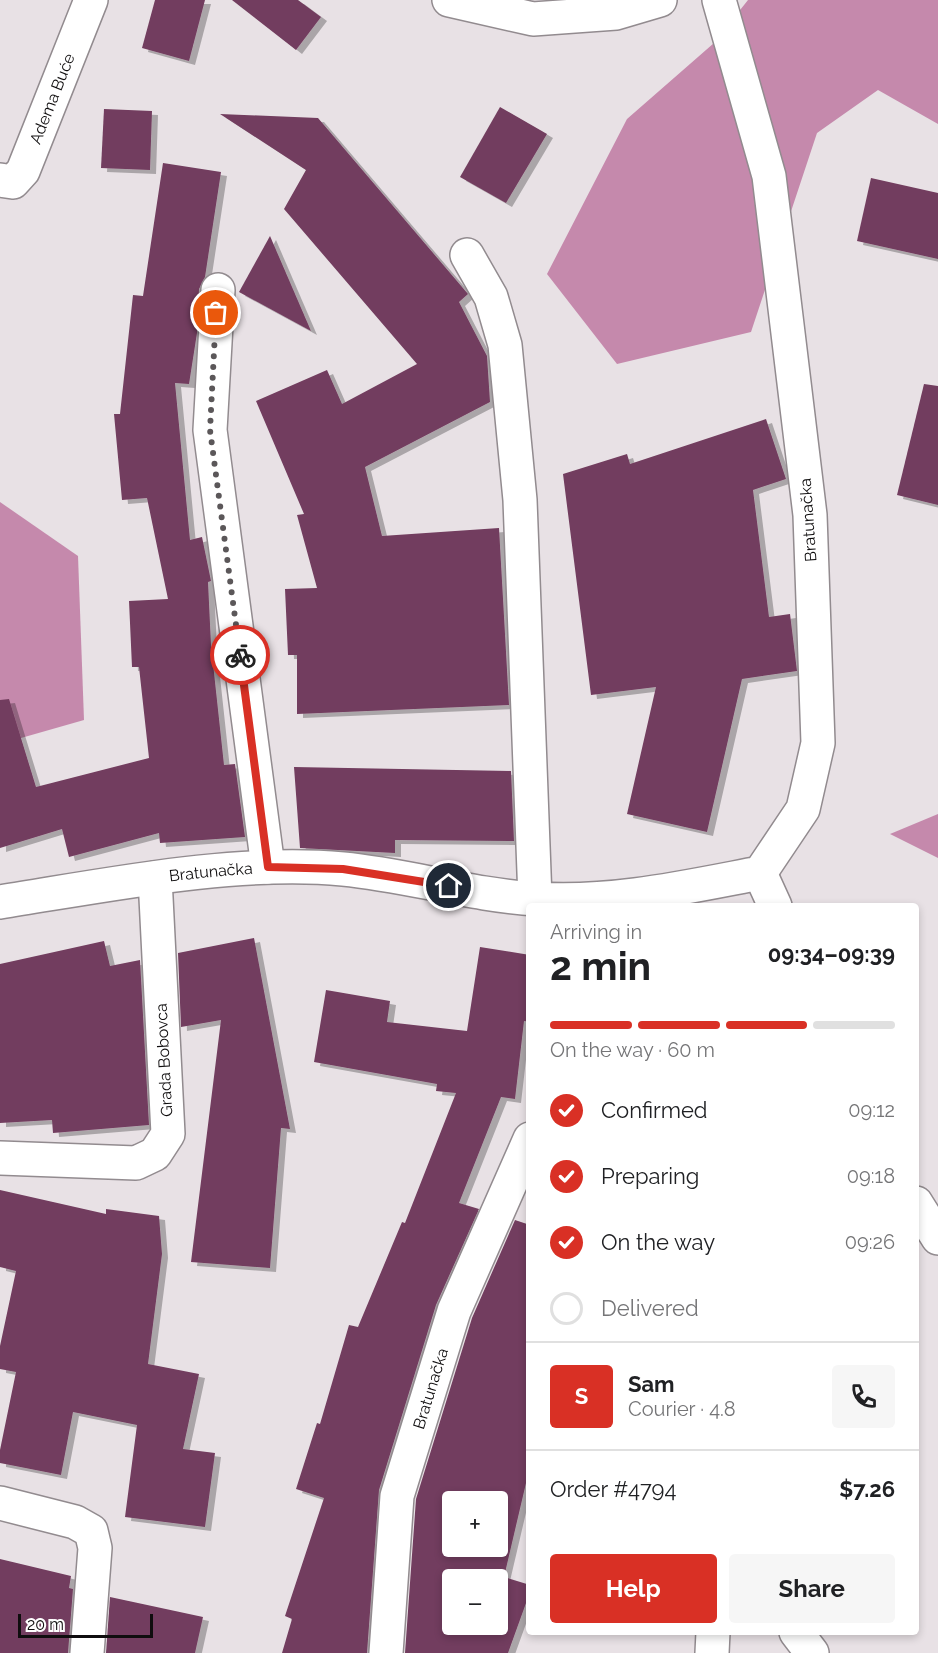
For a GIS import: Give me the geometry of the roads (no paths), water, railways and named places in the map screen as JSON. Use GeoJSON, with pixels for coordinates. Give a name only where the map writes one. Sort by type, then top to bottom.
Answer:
{"type":"FeatureCollection","features":[{"type":"Feature","properties":{"kind":"street","name":"Adema Buće"},"geometry":{"type":"LineString","coordinates":[[0,180],[13,182],[23,171],[91,0]]}},
{"type":"Feature","properties":{"kind":"street"},"geometry":{"type":"LineString","coordinates":[[449,0],[533,19],[616,13],[660,0]]}},
{"type":"Feature","properties":{"kind":"street","name":"Bratunačka"},"geometry":{"type":"LineString","coordinates":[[0,902],[155,878],[268,867],[343,869],[535,899],[600,903],[760,873],[803,809],[818,743],[810,515],[769,176],[719,0]]}},
{"type":"Feature","properties":{"kind":"street"},"geometry":{"type":"LineString","coordinates":[[467,255],[491,297],[505,345],[520,501],[535,899]]}},
{"type":"Feature","properties":{"kind":"street"},"geometry":{"type":"LineString","coordinates":[[218,290],[210,430],[268,867]]}},
{"type":"Feature","properties":{"kind":"street"},"geometry":{"type":"LineString","coordinates":[[758,903],[760,873]]}},
{"type":"Feature","properties":{"kind":"street"},"geometry":{"type":"LineString","coordinates":[[760,873],[774,903]]}},
{"type":"Feature","properties":{"kind":"street","name":"Grada Bobovca"},"geometry":{"type":"LineString","coordinates":[[0,1158],[136,1163],[155,1154],[168,1134],[155,878]]}},
{"type":"Feature","properties":{"kind":"street","name":"Bratunačka"},"geometry":{"type":"LineString","coordinates":[[386,1653],[398,1496],[454,1311],[526,1148]]}},
{"type":"Feature","properties":{"kind":"street"},"geometry":{"type":"LineString","coordinates":[[919,1208],[938,1238]]}},
{"type":"Feature","properties":{"kind":"street"},"geometry":{"type":"LineString","coordinates":[[0,1503],[75,1522],[91,1531],[95,1548],[87,1653]]}},
{"type":"Feature","properties":{"kind":"street"},"geometry":{"type":"LineString","coordinates":[[712,1653],[713,1635]]}},
{"type":"Feature","properties":{"kind":"street"},"geometry":{"type":"LineString","coordinates":[[798,1635],[812,1653]]}}]}
